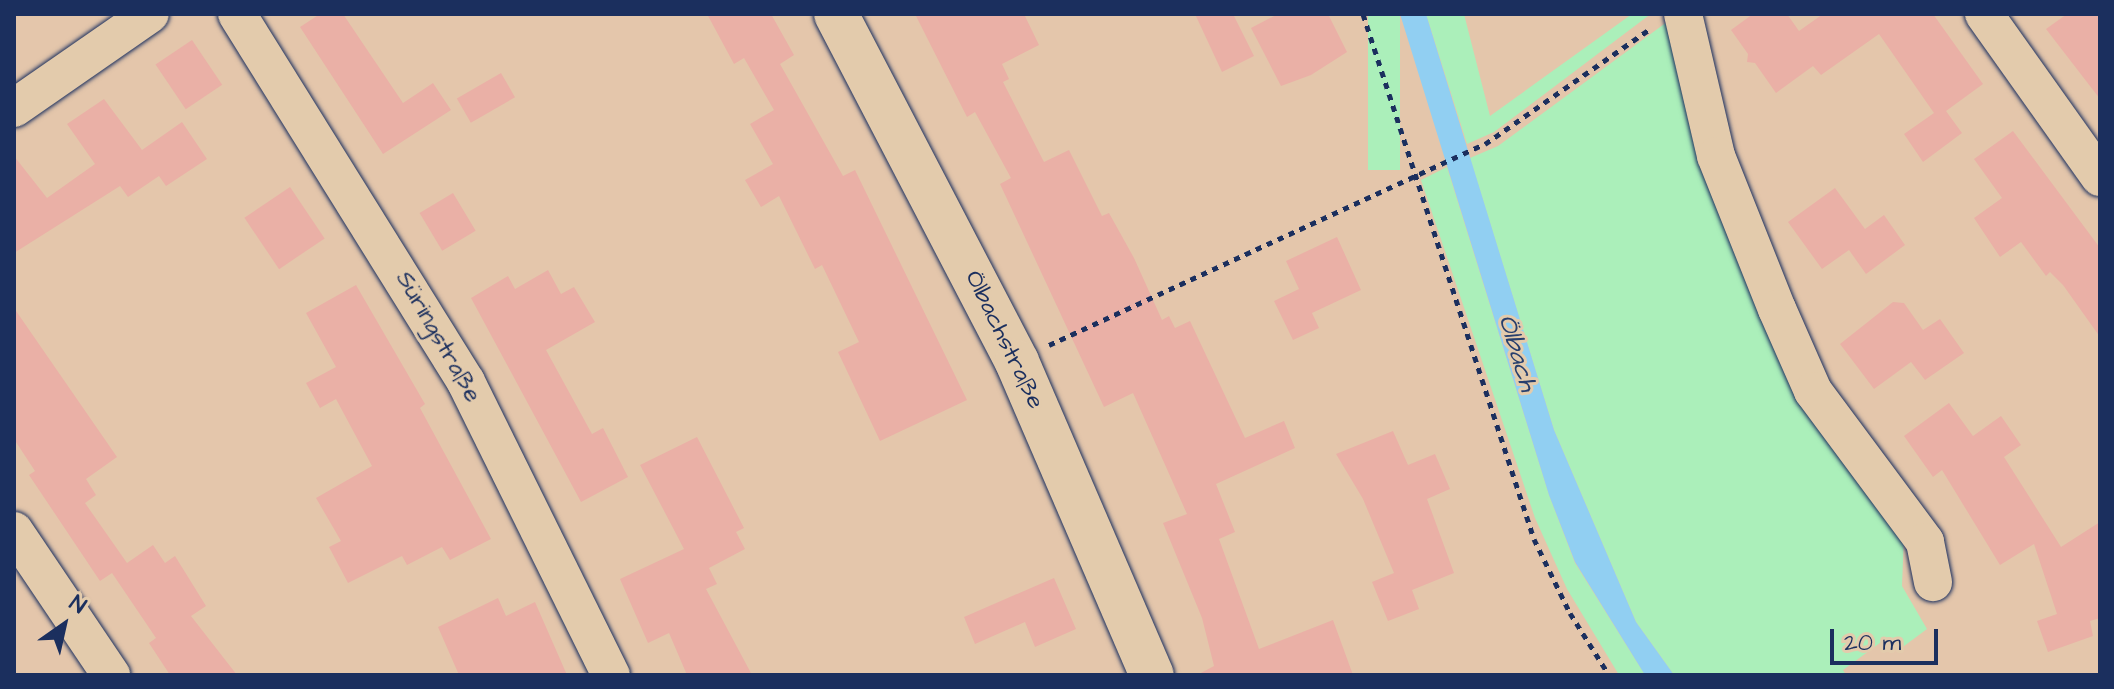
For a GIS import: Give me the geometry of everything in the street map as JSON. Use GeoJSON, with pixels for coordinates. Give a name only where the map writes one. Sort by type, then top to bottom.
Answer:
{"type":"FeatureCollection","features":[{"type":"Feature","properties":{"kind":"street"},"geometry":{"type":"LineString","coordinates":[[14,108],[150,14]]}},
{"type":"Feature","properties":{"kind":"street","name":"Süringstraße"},"geometry":{"type":"LineString","coordinates":[[237,14],[466,382],[611,675]]}},
{"type":"Feature","properties":{"kind":"street","name":"Ölbachstraße"},"geometry":{"type":"LineString","coordinates":[[836,14],[1017,362],[1152,675]]}},
{"type":"Feature","properties":{"kind":"street"},"geometry":{"type":"LineString","coordinates":[[1984,14],[2088,137],[2100,177]]}},
{"type":"Feature","properties":{"kind":"street"},"geometry":{"type":"LineString","coordinates":[[1671,18],[1716,156],[1813,391],[1925,542],[1933,582]]}},
{"type":"Feature","properties":{"kind":"street"},"geometry":{"type":"LineString","coordinates":[[14,531],[111,675]]}},
{"type":"Feature","properties":{"kind":"path"},"geometry":{"type":"LineString","coordinates":[[1363,14],[1412,175],[1534,539],[1570,613],[1609,675]]}},
{"type":"Feature","properties":{"kind":"path"},"geometry":{"type":"LineString","coordinates":[[1043,348],[1425,169],[1485,144],[1671,18]]}},
{"type":"Feature","properties":{"kind":"green space"},"geometry":{"type":"Polygon","coordinates":[[[1368,14],[1400,14],[1400,170],[1368,170],[1368,14]]]}},
{"type":"Feature","properties":{"kind":"green space"},"geometry":{"type":"Polygon","coordinates":[[[1426,14],[1464,14],[1490,116],[1632,14],[1648,16],[1494,132],[1467,144],[1426,14]]]}},
{"type":"Feature","properties":{"kind":"green space"},"geometry":{"type":"Polygon","coordinates":[[[1671,19],[1711,178],[1904,535],[1902,586],[1927,629],[1900,649],[1888,637],[1843,670],[1846,675],[1674,675],[1636,622],[1554,430],[1470,158],[1498,146],[1671,19]]]}},
{"type":"Feature","properties":{"kind":"green space"},"geometry":{"type":"Polygon","coordinates":[[[1447,167],[1549,495],[1575,563],[1645,675],[1619,675],[1567,589],[1535,518],[1421,180],[1447,167]]]}},
{"type":"Feature","properties":{"kind":"water","name":"Ölbach"},"geometry":{"type":"Polygon","coordinates":[[[1400,14],[1426,14],[1554,430],[1636,622],[1674,675],[1645,675],[1575,562],[1549,495],[1400,14]]]}},
{"type":"Feature","properties":{"kind":"building"},"geometry":{"type":"Polygon","coordinates":[[[320,14],[343,14],[403,103],[433,83],[451,110],[383,154],[300,27],[320,14]]]}},
{"type":"Feature","properties":{"kind":"building"},"geometry":{"type":"Polygon","coordinates":[[[707,14],[771,14],[794,55],[780,64],[843,176],[855,170],[967,400],[880,441],[838,352],[859,342],[822,265],[815,269],[779,196],[761,207],[745,180],[773,164],[750,124],[774,110],[744,58],[734,64],[707,14]]]}},
{"type":"Feature","properties":{"kind":"building"},"geometry":{"type":"Polygon","coordinates":[[[915,14],[1024,14],[1039,45],[1002,64],[1009,79],[1003,82],[1044,162],[1069,150],[1102,216],[1109,213],[1134,258],[1162,320],[1169,316],[1175,328],[1190,321],[1245,438],[1284,421],[1295,448],[1216,484],[1235,532],[1219,539],[1259,649],[1333,620],[1353,675],[1197,675],[1214,666],[1202,618],[1163,523],[1187,514],[1133,393],[1104,407],[1000,184],[1011,178],[975,112],[967,117],[915,14]]]}},
{"type":"Feature","properties":{"kind":"building"},"geometry":{"type":"Polygon","coordinates":[[[1195,14],[1233,14],[1254,56],[1222,72],[1195,14]]]}},
{"type":"Feature","properties":{"kind":"building"},"geometry":{"type":"Polygon","coordinates":[[[1278,14],[1328,14],[1347,52],[1311,75],[1281,86],[1251,28],[1278,14]]]}},
{"type":"Feature","properties":{"kind":"building"},"geometry":{"type":"Polygon","coordinates":[[[1753,14],[1787,14],[1799,31],[1823,14],[1933,14],[1983,84],[1946,111],[1962,133],[1923,162],[1904,134],[1934,113],[1879,34],[1821,75],[1813,66],[1776,93],[1755,63],[1747,62],[1748,54],[1731,30],[1753,14]]]}},
{"type":"Feature","properties":{"kind":"building"},"geometry":{"type":"Polygon","coordinates":[[[2067,14],[2100,14],[2100,99],[2046,29],[2067,14]]]}},
{"type":"Feature","properties":{"kind":"building"},"geometry":{"type":"Polygon","coordinates":[[[192,40],[222,85],[186,109],[156,65],[192,40]]]}},
{"type":"Feature","properties":{"kind":"building"},"geometry":{"type":"Polygon","coordinates":[[[501,73],[515,97],[471,123],[457,98],[501,73]]]}},
{"type":"Feature","properties":{"kind":"building"},"geometry":{"type":"Polygon","coordinates":[[[104,99],[142,150],[182,122],[207,159],[166,186],[159,176],[128,197],[120,186],[14,253],[14,156],[47,198],[95,164],[67,124],[104,99]]]}},
{"type":"Feature","properties":{"kind":"building"},"geometry":{"type":"Polygon","coordinates":[[[2013,131],[2100,248],[2100,337],[2063,285],[2050,272],[2046,276],[2021,242],[2000,257],[1974,218],[2002,198],[1974,159],[2013,131]]]}},
{"type":"Feature","properties":{"kind":"building"},"geometry":{"type":"Polygon","coordinates":[[[290,187],[325,238],[279,269],[244,218],[290,187]]]}},
{"type":"Feature","properties":{"kind":"building"},"geometry":{"type":"Polygon","coordinates":[[[1835,188],[1865,229],[1884,215],[1905,245],[1866,274],[1849,250],[1822,269],[1788,222],[1835,188]]]}},
{"type":"Feature","properties":{"kind":"building"},"geometry":{"type":"Polygon","coordinates":[[[453,193],[476,231],[442,251],[420,213],[453,193]]]}},
{"type":"Feature","properties":{"kind":"building"},"geometry":{"type":"Polygon","coordinates":[[[1337,237],[1361,290],[1312,313],[1319,328],[1293,340],[1274,301],[1299,289],[1286,261],[1337,237]]]}},
{"type":"Feature","properties":{"kind":"building"},"geometry":{"type":"Polygon","coordinates":[[[548,270],[561,294],[574,287],[595,322],[546,350],[592,434],[603,428],[628,477],[581,502],[471,298],[508,276],[515,289],[548,270]]]}},
{"type":"Feature","properties":{"kind":"building"},"geometry":{"type":"Polygon","coordinates":[[[356,285],[425,404],[420,408],[491,539],[450,560],[442,547],[407,565],[402,556],[348,583],[329,547],[341,541],[316,498],[372,466],[336,399],[320,408],[306,383],[336,367],[306,313],[356,285]]]}},
{"type":"Feature","properties":{"kind":"building"},"geometry":{"type":"Polygon","coordinates":[[[1893,302],[1904,303],[1923,330],[1940,319],[1964,353],[1925,380],[1911,362],[1874,389],[1840,344],[1893,302]]]}},
{"type":"Feature","properties":{"kind":"building"},"geometry":{"type":"Polygon","coordinates":[[[14,308],[117,457],[86,479],[96,495],[85,503],[127,563],[153,545],[165,563],[175,556],[206,606],[191,616],[237,675],[170,675],[149,643],[156,638],[112,573],[100,581],[29,475],[35,471],[14,439],[14,308]]]}},
{"type":"Feature","properties":{"kind":"building"},"geometry":{"type":"Polygon","coordinates":[[[1949,403],[1973,436],[2001,416],[2021,445],[2004,457],[2061,547],[2100,522],[2100,618],[2090,621],[2093,636],[2048,652],[2037,621],[2057,614],[2034,544],[2000,565],[1942,470],[1933,477],[1904,436],[1949,403]]]}},
{"type":"Feature","properties":{"kind":"building"},"geometry":{"type":"Polygon","coordinates":[[[1393,431],[1408,465],[1435,454],[1450,489],[1427,499],[1454,573],[1412,590],[1419,609],[1388,621],[1372,582],[1394,573],[1363,499],[1336,454],[1393,431]]]}},
{"type":"Feature","properties":{"kind":"building"},"geometry":{"type":"Polygon","coordinates":[[[697,437],[744,528],[736,532],[745,549],[709,568],[717,584],[706,589],[752,675],[687,675],[669,633],[648,643],[620,579],[684,549],[640,465],[697,437]]]}},
{"type":"Feature","properties":{"kind":"building"},"geometry":{"type":"Polygon","coordinates":[[[1054,578],[1076,629],[1035,647],[1025,622],[975,644],[964,617],[1054,578]]]}},
{"type":"Feature","properties":{"kind":"building"},"geometry":{"type":"Polygon","coordinates":[[[498,598],[506,616],[535,602],[567,675],[459,675],[438,627],[498,598]]]}}]}
